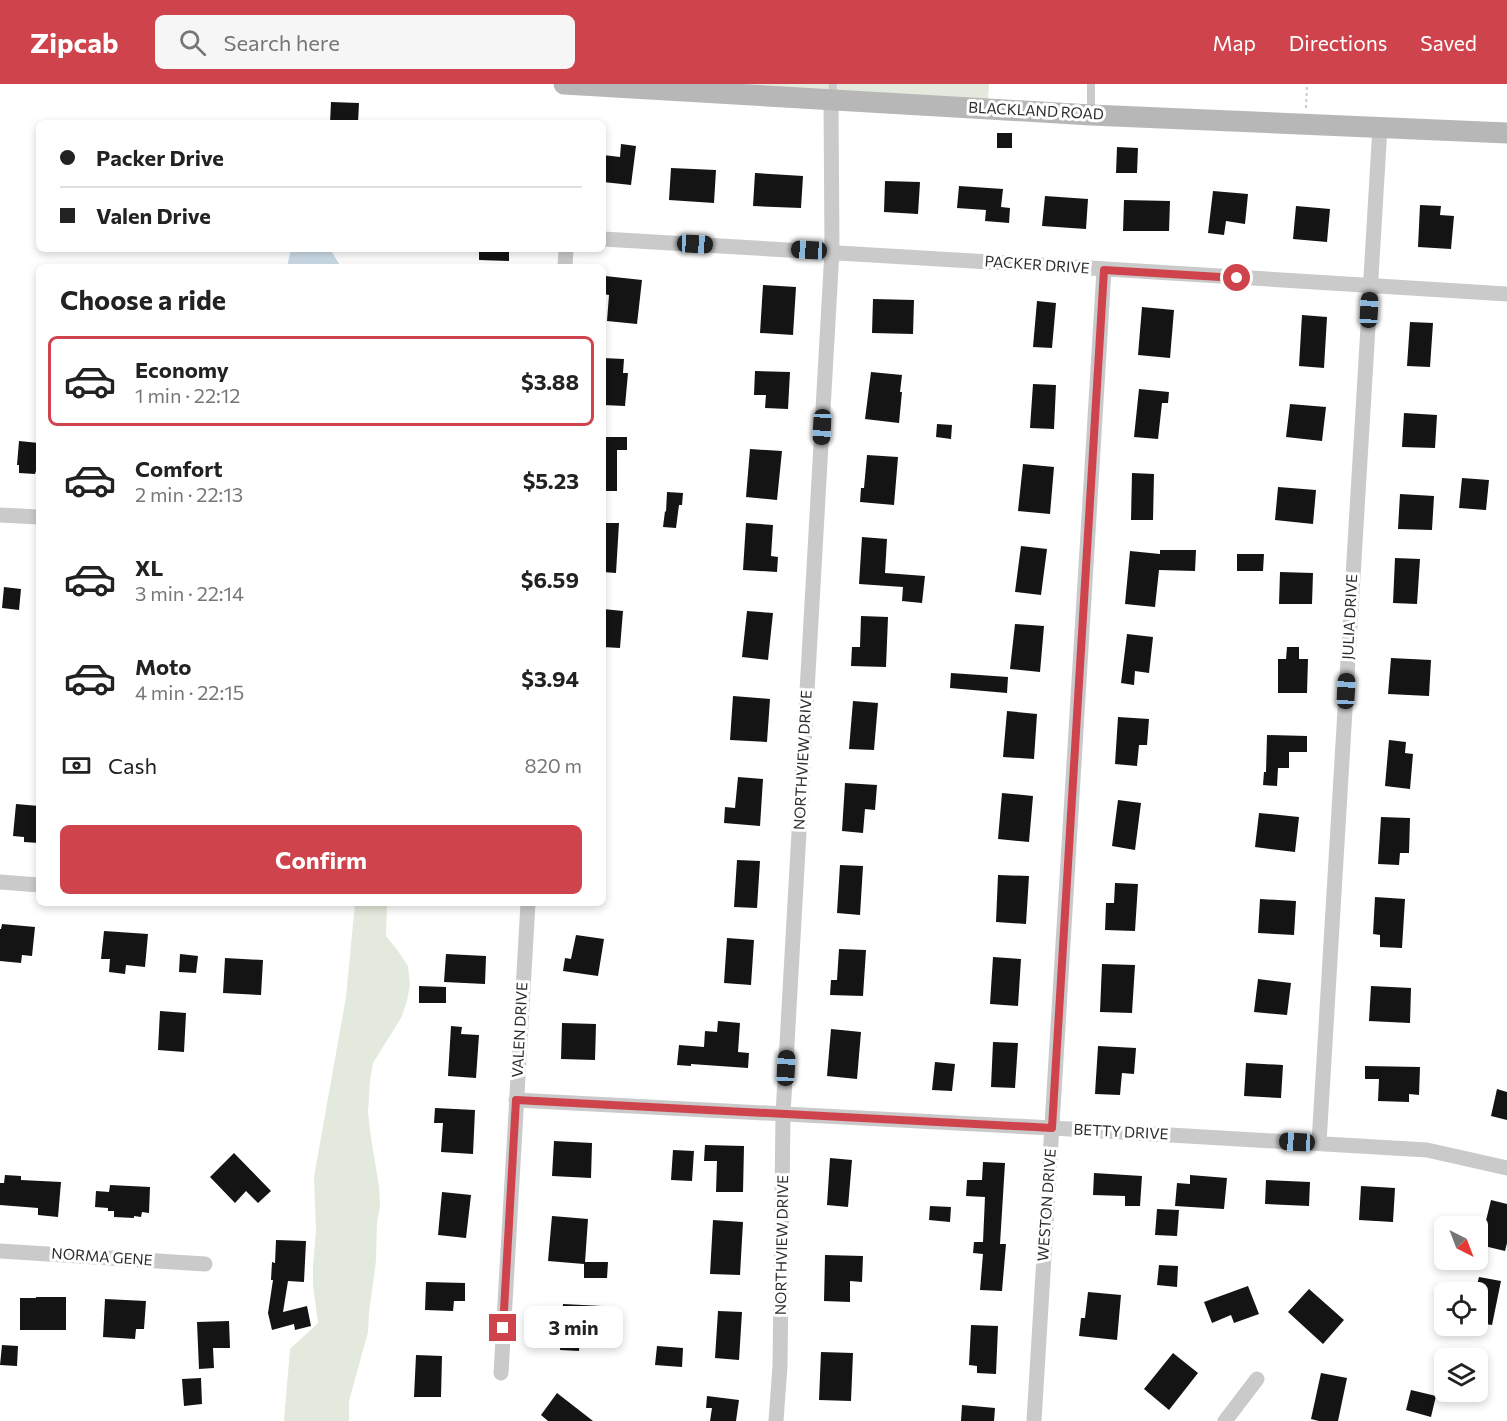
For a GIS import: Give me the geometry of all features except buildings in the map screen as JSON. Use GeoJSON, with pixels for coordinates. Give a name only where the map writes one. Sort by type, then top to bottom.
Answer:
{"type":"FeatureCollection","features":[{"type":"Feature","properties":{"kind":"street","name":"BLACKLAND ROAD"},"geometry":{"type":"LineString","coordinates":[[564,84],[832,92],[1091,115],[1507,133]]}},
{"type":"Feature","properties":{"kind":"street","name":"NORTHVIEW DRIVE"},"geometry":{"type":"LineString","coordinates":[[776,1421],[780,1366],[783,1114],[832,251],[832,92]]}},
{"type":"Feature","properties":{"kind":"street","name":"JULIA DRIVE"},"geometry":{"type":"LineString","coordinates":[[1319,1143],[1380,127]]}},
{"type":"Feature","properties":{"kind":"street","name":"PACKER DRIVE"},"geometry":{"type":"LineString","coordinates":[[606,239],[832,251],[1507,294]]}},
{"type":"Feature","properties":{"kind":"street","name":"WESTON DRIVE"},"geometry":{"type":"LineString","coordinates":[[1034,1421],[1104,270]]}},
{"type":"Feature","properties":{"kind":"street"},"geometry":{"type":"LineString","coordinates":[[0,515],[36,517]]}},
{"type":"Feature","properties":{"kind":"street"},"geometry":{"type":"LineString","coordinates":[[0,882],[36,885]]}},
{"type":"Feature","properties":{"kind":"street","name":"VALEN DRIVE"},"geometry":{"type":"LineString","coordinates":[[501,1373],[528,906]]}},
{"type":"Feature","properties":{"kind":"street","name":"BETTY DRIVE"},"geometry":{"type":"LineString","coordinates":[[516,1100],[1427,1150],[1507,1168]]}},
{"type":"Feature","properties":{"kind":"street","name":"NORMA GENE"},"geometry":{"type":"LineString","coordinates":[[0,1251],[205,1264]]}},
{"type":"Feature","properties":{"kind":"street"},"geometry":{"type":"LineString","coordinates":[[1225,1421],[1257,1379]]}},
{"type":"Feature","properties":{"kind":"lane"},"geometry":{"type":"LineString","coordinates":[[1091,84],[1091,115]]}},
{"type":"Feature","properties":{"kind":"path"},"geometry":{"type":"LineString","coordinates":[[1306,108],[1307,84]]}},
{"type":"Feature","properties":{"kind":"shaded area"},"geometry":{"type":"Polygon","coordinates":[[[708,84],[989,84],[988,99],[708,84]]]}},
{"type":"Feature","properties":{"kind":"shaded area"},"geometry":{"type":"Polygon","coordinates":[[[355,906],[387,906],[386,936],[408,966],[410,985],[401,1018],[373,1063],[370,1081],[368,1112],[380,1206],[368,1332],[349,1401],[349,1421],[284,1421],[290,1349],[318,1323],[313,1285],[316,1230],[314,1177],[346,997],[355,906]]]}},
{"type":"Feature","properties":{"kind":"water"},"geometry":{"type":"Polygon","coordinates":[[[290,252],[332,252],[339,264],[288,264],[290,252]]]}},
{"type":"Feature","properties":{"kind":"route"},"geometry":{"type":"LineString","coordinates":[[503,1328],[516,1100],[1052,1128],[1104,270],[1237,278]]}}]}
